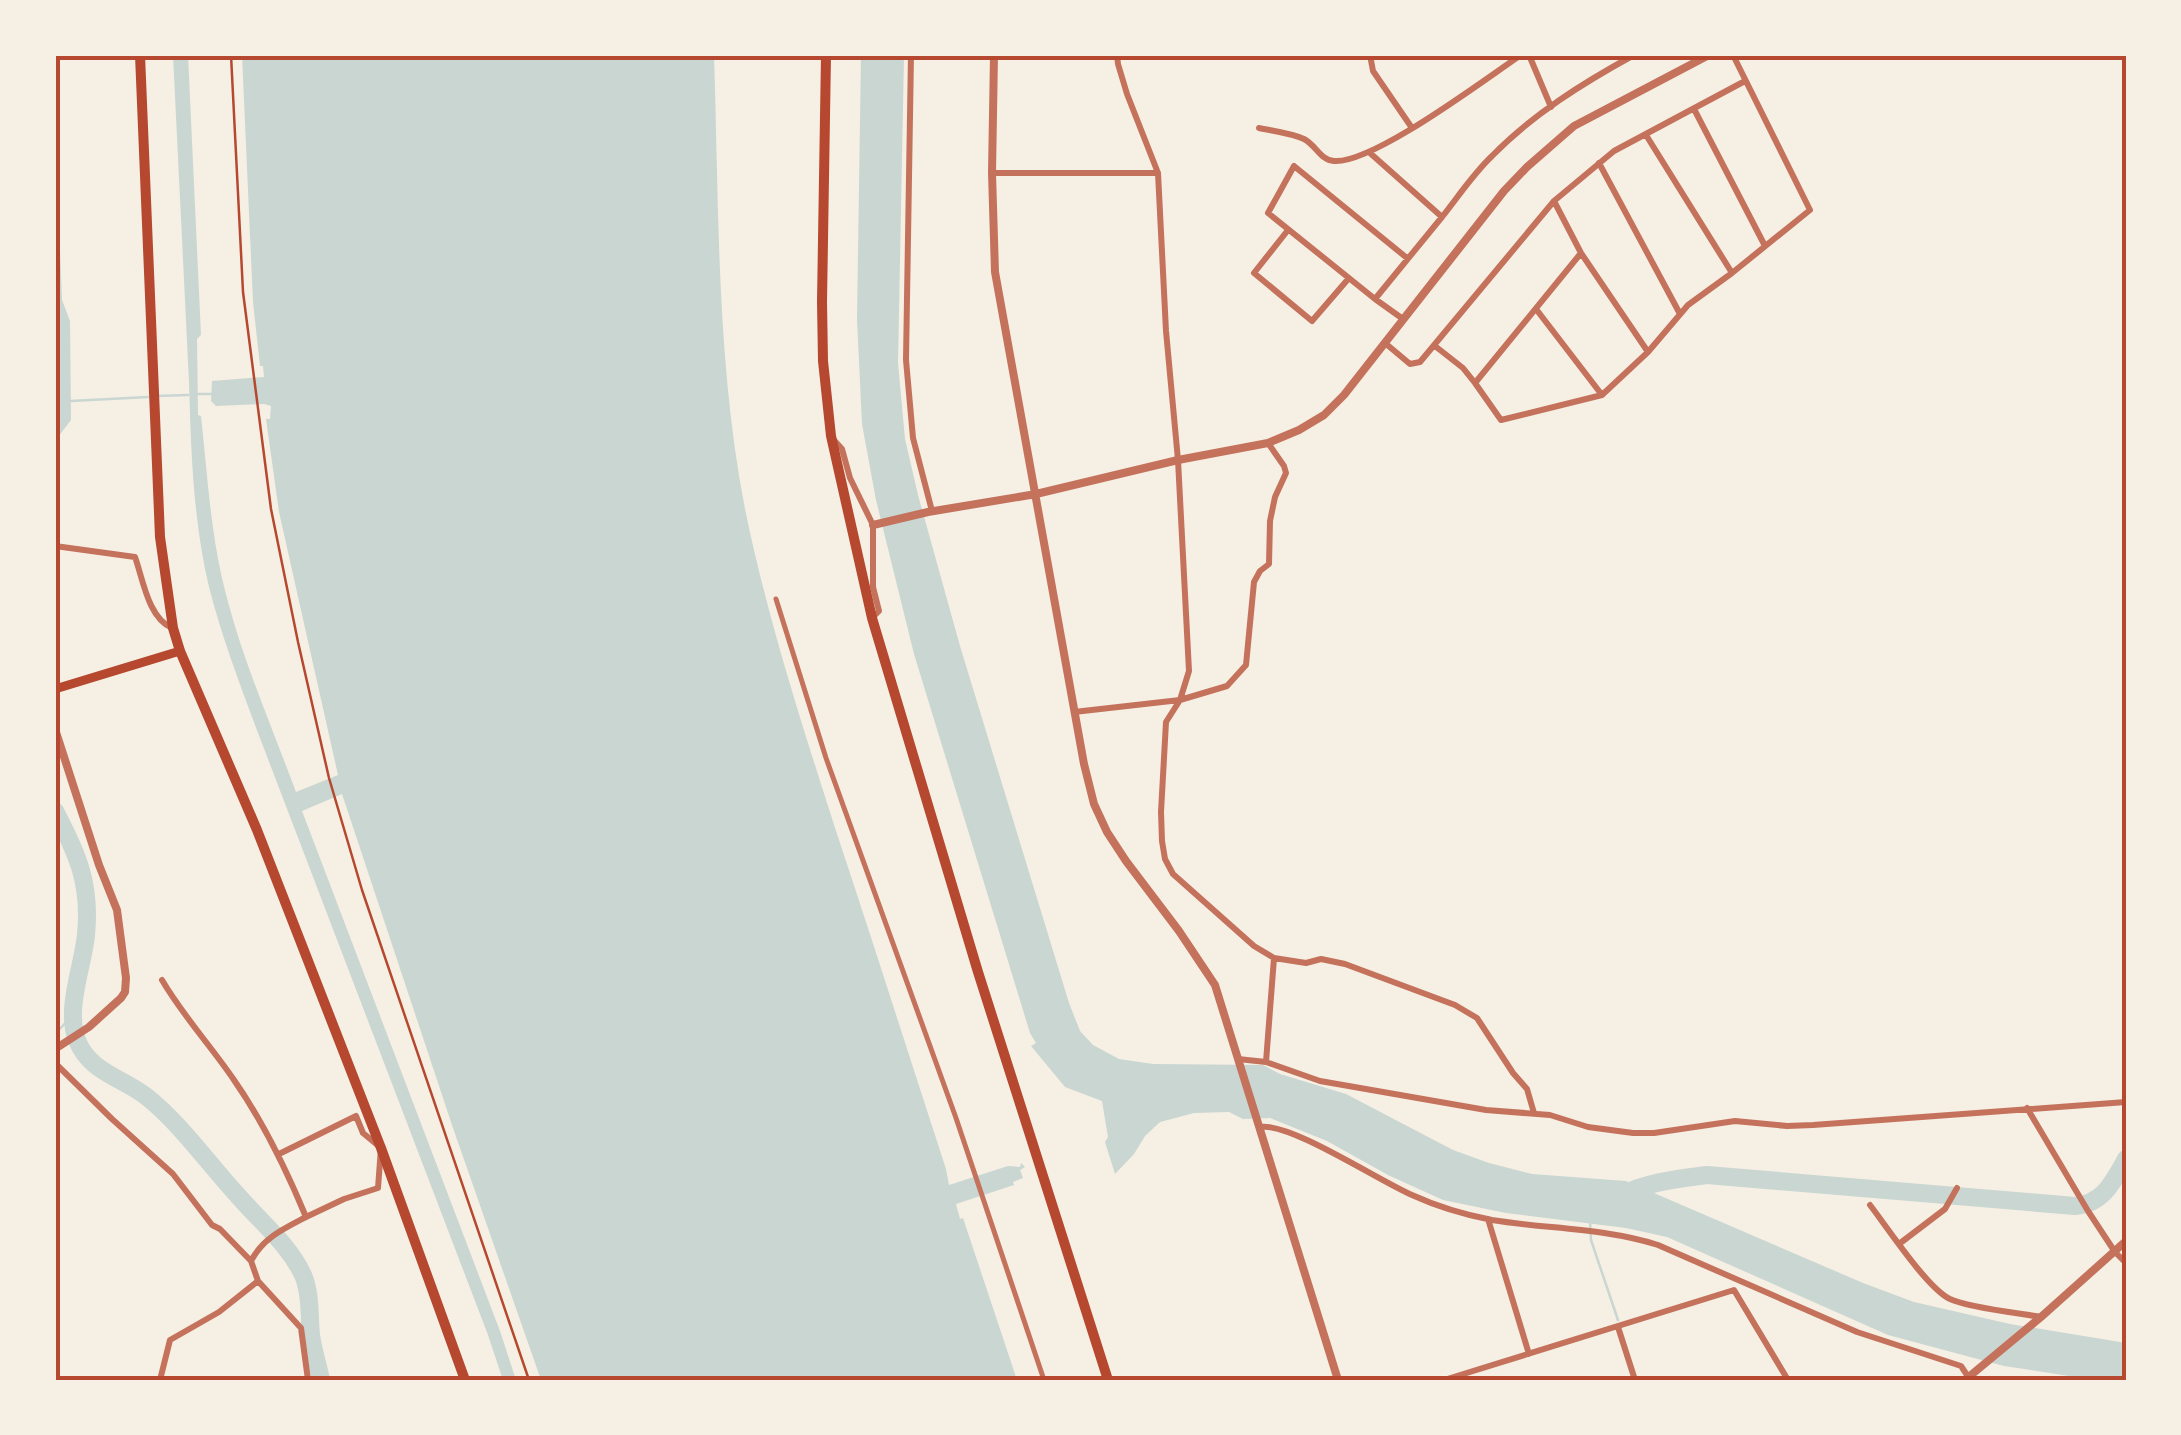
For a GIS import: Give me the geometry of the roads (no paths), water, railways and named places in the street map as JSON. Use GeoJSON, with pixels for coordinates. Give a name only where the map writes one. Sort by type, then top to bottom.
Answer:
{"type":"FeatureCollection","features":[{"type":"Feature","properties":{"kind":"main road"},"geometry":{"type":"LineString","coordinates":[[140,55],[160,537],[173,628],[381,1148],[465,1380]]}},
{"type":"Feature","properties":{"kind":"main road"},"geometry":{"type":"LineString","coordinates":[[826,55],[823,361],[830,436],[872,618],[978,972],[1108,1380]]}},
{"type":"Feature","properties":{"kind":"main road"},"geometry":{"type":"LineString","coordinates":[[55,689],[180,650]]}},
{"type":"Feature","properties":{"kind":"street"},"geometry":{"type":"LineString","coordinates":[[911,55],[906,360],[913,438],[930,512]]}},
{"type":"Feature","properties":{"kind":"street"},"geometry":{"type":"LineString","coordinates":[[994,55],[995,272],[1094,804],[1126,861],[1214,985],[1338,1380]]}},
{"type":"Feature","properties":{"kind":"street"},"geometry":{"type":"LineString","coordinates":[[1118,55],[1126,94],[1158,173],[1166,331],[1178,460],[1188,671],[1180,700],[1166,722],[1161,812],[1165,859],[1173,874],[1206,905],[1274,958],[1306,963],[1321,958],[1345,964],[1456,1005],[1477,1018],[1512,1074],[1526,1089],[1534,1113]]}},
{"type":"Feature","properties":{"kind":"street"},"geometry":{"type":"LineString","coordinates":[[1370,55],[1373,71],[1412,128]]}},
{"type":"Feature","properties":{"kind":"street"},"geometry":{"type":"LineString","coordinates":[[1259,128],[1306,140],[1332,161],[1346,160],[1370,152],[1412,128],[1525,55],[1551,106]]}},
{"type":"Feature","properties":{"kind":"street"},"geometry":{"type":"LineString","coordinates":[[1375,299],[1489,158],[1520,128],[1586,81],[1634,55]]}},
{"type":"Feature","properties":{"kind":"street"},"geometry":{"type":"LineString","coordinates":[[873,524],[1036,494],[1268,443],[1300,430],[1324,415],[1344,395],[1504,191],[1548,147],[1603,109],[1707,55]]}},
{"type":"Feature","properties":{"kind":"street"},"geometry":{"type":"LineString","coordinates":[[1435,346],[1463,368],[1500,420],[1602,395],[1648,352],[1688,305],[1810,210],[1734,55]]}},
{"type":"Feature","properties":{"kind":"street"},"geometry":{"type":"LineString","coordinates":[[1385,343],[1410,364],[1420,362],[1554,200],[1614,151],[1745,81]]}},
{"type":"Feature","properties":{"kind":"street"},"geometry":{"type":"LineString","coordinates":[[1694,109],[1766,246]]}},
{"type":"Feature","properties":{"kind":"street"},"geometry":{"type":"LineString","coordinates":[[1646,135],[1732,273]]}},
{"type":"Feature","properties":{"kind":"street"},"geometry":{"type":"LineString","coordinates":[[1370,152],[1442,217]]}},
{"type":"Feature","properties":{"kind":"street"},"geometry":{"type":"LineString","coordinates":[[1599,163],[1680,314]]}},
{"type":"Feature","properties":{"kind":"street"},"geometry":{"type":"LineString","coordinates":[[1403,319],[1268,213],[1294,166],[1407,258]]}},
{"type":"Feature","properties":{"kind":"street"},"geometry":{"type":"LineString","coordinates":[[992,173],[1158,173]]}},
{"type":"Feature","properties":{"kind":"street"},"geometry":{"type":"LineString","coordinates":[[1554,200],[1581,253],[1648,352]]}},
{"type":"Feature","properties":{"kind":"street"},"geometry":{"type":"LineString","coordinates":[[1288,230],[1254,273],[1312,321],[1349,278]]}},
{"type":"Feature","properties":{"kind":"street"},"geometry":{"type":"LineString","coordinates":[[1475,383],[1581,253]]}},
{"type":"Feature","properties":{"kind":"street"},"geometry":{"type":"LineString","coordinates":[[1536,308],[1602,395]]}},
{"type":"Feature","properties":{"kind":"street"},"geometry":{"type":"LineString","coordinates":[[830,436],[842,449],[850,478],[873,524],[873,587],[880,612],[872,618]]}},
{"type":"Feature","properties":{"kind":"street"},"geometry":{"type":"LineString","coordinates":[[1074,712],[1180,700],[1227,686],[1246,665],[1254,582],[1268,564],[1274,497],[1286,473],[1268,443]]}},
{"type":"Feature","properties":{"kind":"street"},"geometry":{"type":"LineString","coordinates":[[55,546],[135,556],[154,612],[161,623],[173,628]]}},
{"type":"Feature","properties":{"kind":"street"},"geometry":{"type":"LineString","coordinates":[[776,599],[826,758],[956,1118],[1044,1380]]}},
{"type":"Feature","properties":{"kind":"street"},"geometry":{"type":"LineString","coordinates":[[55,729],[117,910],[126,978],[126,992],[89,1027],[55,1049]]}},
{"type":"Feature","properties":{"kind":"street"},"geometry":{"type":"LineString","coordinates":[[1266,1062],[1274,958]]}},
{"type":"Feature","properties":{"kind":"street"},"geometry":{"type":"LineString","coordinates":[[162,980],[234,1080],[279,1154],[306,1216]]}},
{"type":"Feature","properties":{"kind":"street"},"geometry":{"type":"LineString","coordinates":[[1239,1061],[1266,1062],[1320,1080],[1486,1110],[1550,1115],[1588,1128],[1654,1133],[1735,1121],[1814,1125],[2126,1102]]}},
{"type":"Feature","properties":{"kind":"street"},"geometry":{"type":"LineString","coordinates":[[55,1063],[173,1174],[212,1225],[251,1261],[258,1280],[301,1328],[308,1380]]}},
{"type":"Feature","properties":{"kind":"street"},"geometry":{"type":"LineString","coordinates":[[2027,1108],[2115,1252],[2126,1263]]}},
{"type":"Feature","properties":{"kind":"street"},"geometry":{"type":"LineString","coordinates":[[251,1261],[258,1247],[278,1231],[344,1199],[378,1188],[381,1148],[363,1133],[356,1116],[279,1154]]}},
{"type":"Feature","properties":{"kind":"street"},"geometry":{"type":"LineString","coordinates":[[1259,1125],[1320,1146],[1414,1197],[1488,1219],[1628,1236],[1658,1245],[1857,1332],[1961,1366],[1967,1379],[2126,1241]]}},
{"type":"Feature","properties":{"kind":"street"},"geometry":{"type":"LineString","coordinates":[[1899,1244],[1945,1209],[1958,1188]]}},
{"type":"Feature","properties":{"kind":"street"},"geometry":{"type":"LineString","coordinates":[[1870,1204],[1940,1293],[1953,1301],[2042,1317]]}},
{"type":"Feature","properties":{"kind":"street"},"geometry":{"type":"LineString","coordinates":[[1488,1219],[1529,1354]]}},
{"type":"Feature","properties":{"kind":"street"},"geometry":{"type":"LineString","coordinates":[[160,1380],[170,1340],[219,1312],[258,1280]]}},
{"type":"Feature","properties":{"kind":"street"},"geometry":{"type":"LineString","coordinates":[[1444,1380],[1734,1290],[1788,1380]]}},
{"type":"Feature","properties":{"kind":"street"},"geometry":{"type":"LineString","coordinates":[[1618,1326],[1635,1380]]}},
{"type":"Feature","properties":{"kind":"waterway"},"geometry":{"type":"LineString","coordinates":[[196,394],[213,394]]}},
{"type":"Feature","properties":{"kind":"waterway"},"geometry":{"type":"LineString","coordinates":[[156,396],[188,395]]}},
{"type":"Feature","properties":{"kind":"waterway"},"geometry":{"type":"LineString","coordinates":[[71,401],[148,397]]}},
{"type":"Feature","properties":{"kind":"waterway"},"geometry":{"type":"LineString","coordinates":[[55,811],[76,856],[86,900],[86,935],[73,1015],[82,1051],[171,1119],[290,1254],[306,1282],[321,1380]]}},
{"type":"Feature","properties":{"kind":"waterway"},"geometry":{"type":"LineString","coordinates":[[55,1034],[74,1014]]}},
{"type":"Feature","properties":{"kind":"waterway"},"geometry":{"type":"LineString","coordinates":[[1619,1196],[1651,1184],[1707,1175],[2075,1206],[2100,1196],[2126,1159]]}},
{"type":"Feature","properties":{"kind":"waterway"},"geometry":{"type":"LineString","coordinates":[[1590,1221],[1591,1240],[1618,1320]]}}]}
